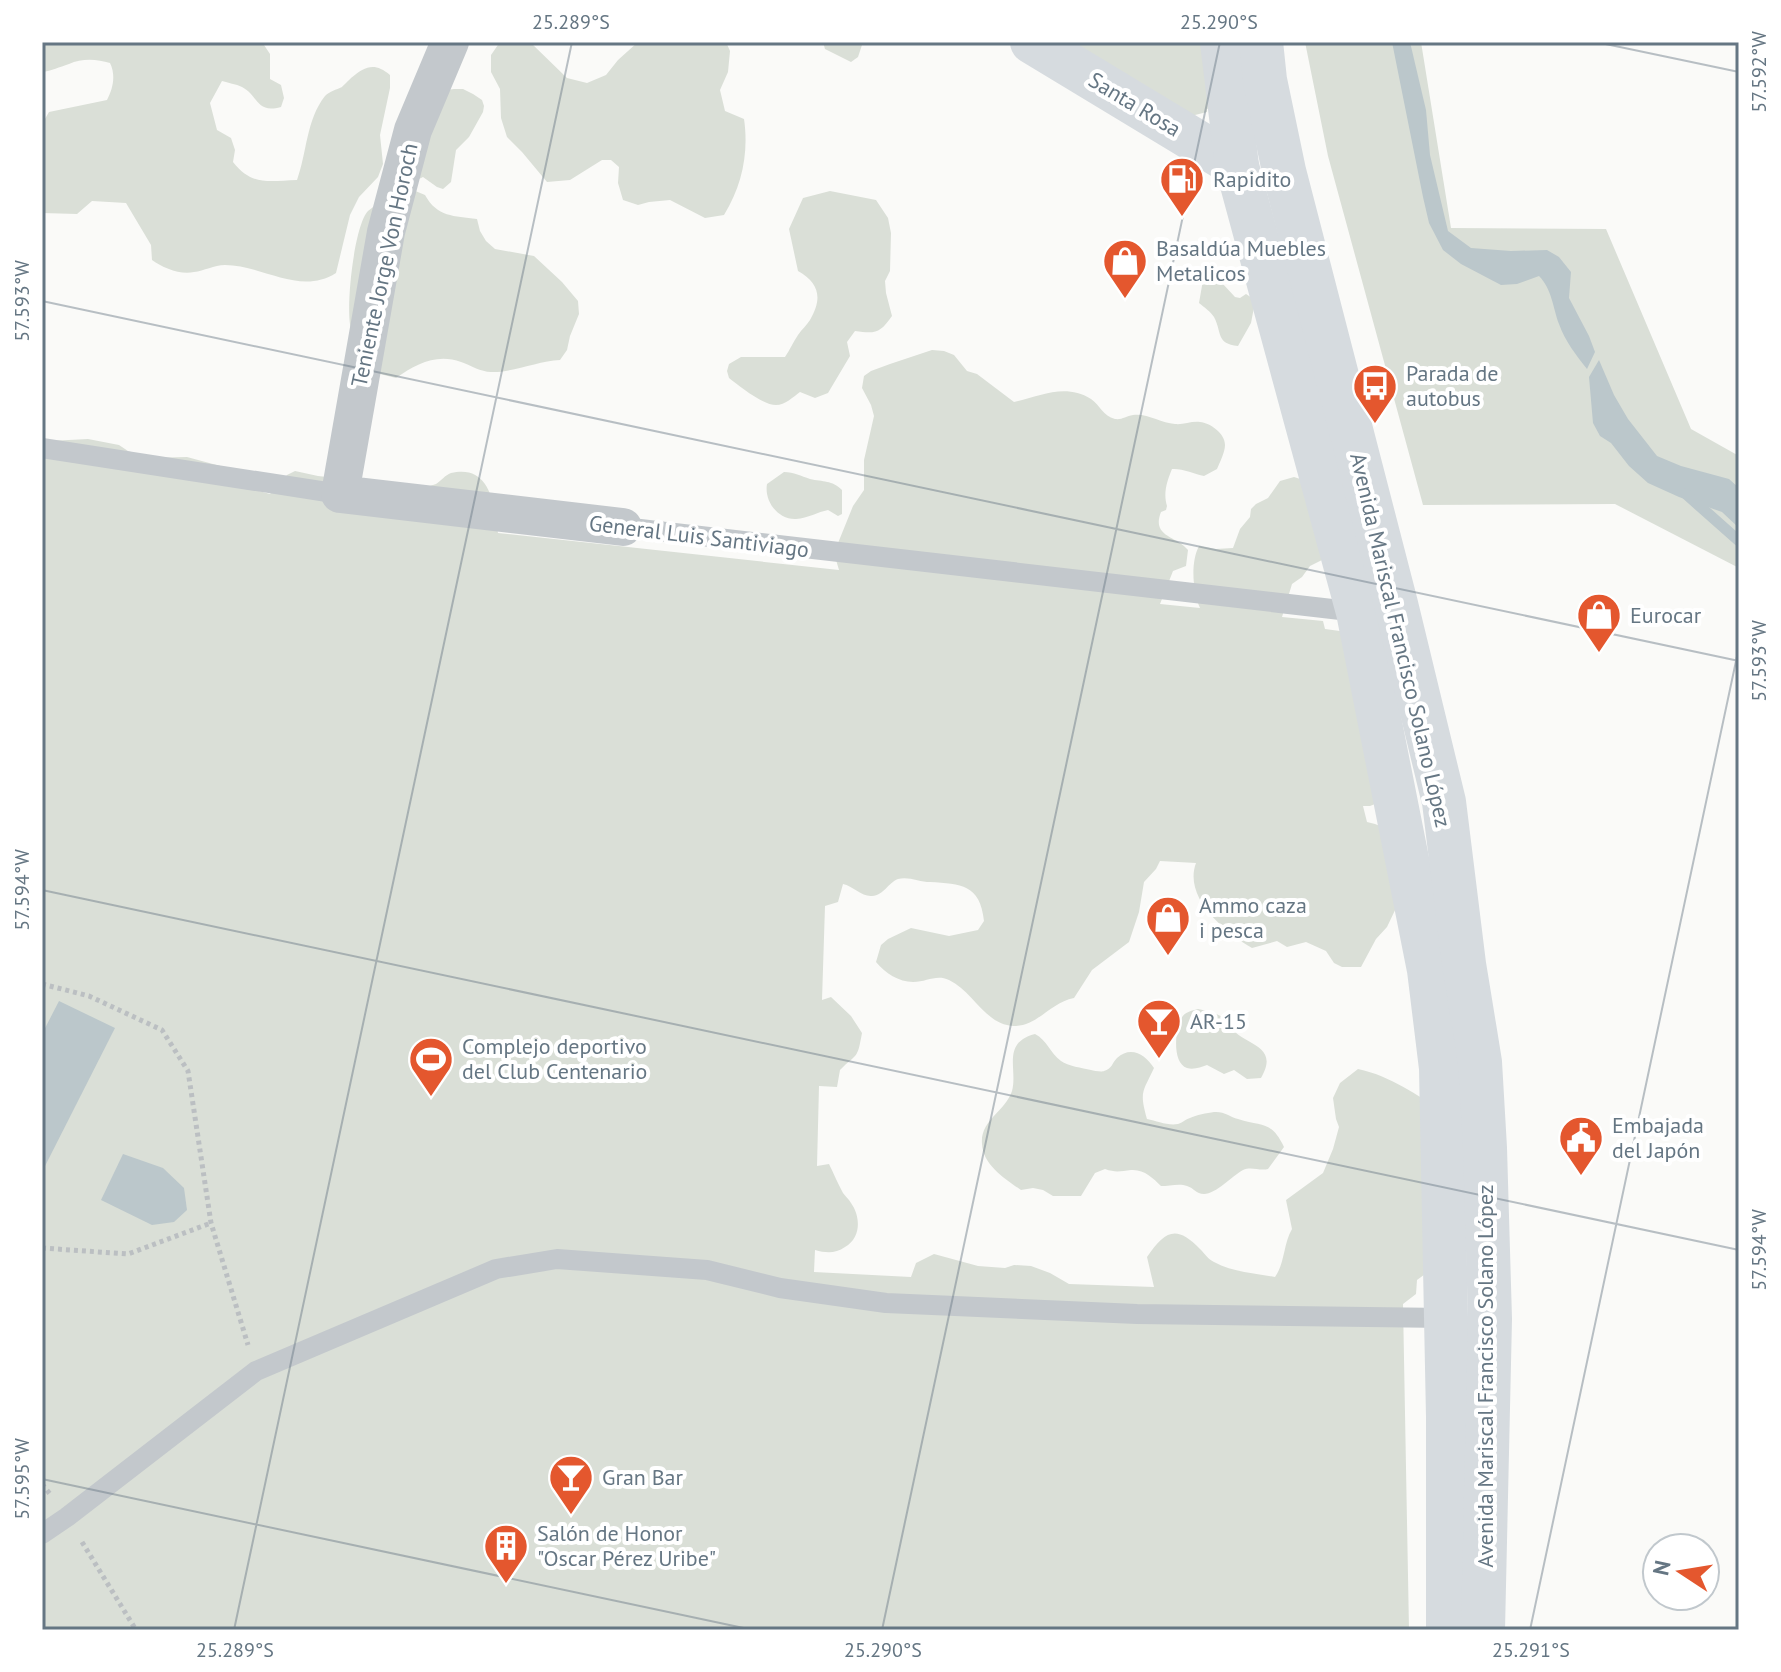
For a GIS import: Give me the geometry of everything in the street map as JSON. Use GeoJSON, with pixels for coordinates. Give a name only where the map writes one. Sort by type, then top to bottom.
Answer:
{"type":"FeatureCollection","features":[{"type":"Feature","properties":{"kind":"main road","name":"Santa Rosa"},"geometry":{"type":"LineString","coordinates":[[1032,42],[1237,166]]}},
{"type":"Feature","properties":{"kind":"main road","name":"Avenida Mariscal Francisco Solano López"},"geometry":{"type":"LineString","coordinates":[[1222,42],[1237,166],[1358,612],[1429,970],[1441,1068],[1448,1630]]}},
{"type":"Feature","properties":{"kind":"main road","name":"Avenida Mariscal Francisco Solano López"},"geometry":{"type":"LineString","coordinates":[[1261,42],[1265,80],[1284,171],[1444,802],[1464,964],[1480,1062],[1485,1148],[1490,1319],[1483,1630]]}},
{"type":"Feature","properties":{"kind":"street","name":"Teniente Jorge Von Horoch"},"geometry":{"type":"LineString","coordinates":[[340,494],[386,232],[413,130],[450,42]]}},
{"type":"Feature","properties":{"kind":"street","name":"General Luis Santiviago"},"geometry":{"type":"LineString","coordinates":[[340,494],[623,527]]}},
{"type":"Feature","properties":{"kind":"lane","name":"General Luis Santiviago"},"geometry":{"type":"LineString","coordinates":[[42,448],[340,494]]}},
{"type":"Feature","properties":{"kind":"lane","name":"General Luis Santiviago"},"geometry":{"type":"LineString","coordinates":[[623,527],[1358,612]]}},
{"type":"Feature","properties":{"kind":"lane"},"geometry":{"type":"LineString","coordinates":[[42,1534],[256,1371],[496,1269],[557,1259],[707,1270],[780,1288],[886,1303],[1137,1314],[1446,1318]]}},
{"type":"Feature","properties":{"kind":"path"},"geometry":{"type":"LineString","coordinates":[[42,984],[89,996],[162,1030],[188,1071],[211,1223],[256,1371]]}},
{"type":"Feature","properties":{"kind":"path"},"geometry":{"type":"LineString","coordinates":[[42,1248],[128,1254],[211,1223]]}},
{"type":"Feature","properties":{"kind":"path"},"geometry":{"type":"LineString","coordinates":[[42,1484],[67,1517],[136,1630]]}},
{"type":"Feature","properties":{"kind":"shaded area"},"geometry":{"type":"Polygon","coordinates":[[[42,42],[262,42],[270,54],[270,79],[281,85],[284,98],[281,107],[273,109],[262,106],[242,87],[222,81],[210,103],[217,130],[231,138],[235,150],[233,162],[247,175],[261,180],[297,180],[310,126],[327,94],[342,87],[366,68],[380,68],[390,75],[380,135],[383,164],[378,177],[359,197],[350,215],[336,273],[322,279],[295,281],[239,266],[177,272],[152,260],[151,245],[126,203],[92,201],[77,214],[42,213],[42,124],[49,112],[107,100],[113,77],[110,63],[95,60],[79,61],[42,72],[42,42]]]}},
{"type":"Feature","properties":{"kind":"shaded area"},"geometry":{"type":"Polygon","coordinates":[[[500,42],[530,42],[567,78],[587,83],[606,75],[638,42],[726,42],[730,51],[728,72],[720,90],[725,111],[744,119],[746,144],[740,181],[724,215],[705,218],[670,200],[638,205],[623,200],[618,183],[619,167],[611,160],[602,160],[570,180],[547,182],[507,137],[501,118],[500,89],[491,72],[491,55],[500,42]]]}},
{"type":"Feature","properties":{"kind":"shaded area"},"geometry":{"type":"Polygon","coordinates":[[[823,42],[863,42],[858,57],[851,62],[825,49],[823,42]]]}},
{"type":"Feature","properties":{"kind":"shaded area"},"geometry":{"type":"Polygon","coordinates":[[[1067,42],[1210,42],[1210,108],[1207,112],[1191,116],[1067,42]]]}},
{"type":"Feature","properties":{"kind":"shaded area"},"geometry":{"type":"Polygon","coordinates":[[[1305,42],[1421,42],[1451,228],[1606,229],[1691,429],[1739,456],[1739,568],[1615,504],[1423,505],[1328,156],[1305,42]]]}},
{"type":"Feature","properties":{"kind":"shaded area"},"geometry":{"type":"Polygon","coordinates":[[[1392,42],[1410,42],[1426,110],[1430,155],[1448,231],[1471,248],[1547,250],[1559,257],[1571,272],[1569,298],[1595,352],[1587,369],[1564,336],[1549,293],[1539,276],[1517,284],[1501,285],[1461,264],[1443,250],[1429,223],[1392,42]]]}},
{"type":"Feature","properties":{"kind":"shaded area"},"geometry":{"type":"Polygon","coordinates":[[[454,89],[473,94],[482,100],[484,106],[469,137],[456,150],[451,182],[443,189],[423,177],[417,180],[440,91],[454,89]]]}},
{"type":"Feature","properties":{"kind":"shaded area"},"geometry":{"type":"Polygon","coordinates":[[[413,190],[425,195],[441,211],[477,219],[486,241],[495,249],[534,256],[562,282],[578,301],[579,314],[567,350],[560,360],[491,372],[461,362],[435,359],[419,364],[396,378],[380,374],[355,338],[350,322],[350,290],[358,233],[373,207],[413,190]]]}},
{"type":"Feature","properties":{"kind":"shaded area"},"geometry":{"type":"Polygon","coordinates":[[[830,191],[876,200],[888,218],[891,233],[890,271],[885,281],[892,316],[877,331],[855,331],[847,342],[850,356],[828,393],[815,398],[800,392],[783,404],[771,404],[739,386],[729,378],[727,371],[729,364],[741,357],[785,357],[810,320],[817,305],[817,292],[811,281],[798,271],[789,229],[803,198],[830,191]]]}},
{"type":"Feature","properties":{"kind":"shaded area"},"geometry":{"type":"Polygon","coordinates":[[[1206,275],[1219,275],[1235,297],[1246,294],[1255,302],[1251,323],[1238,346],[1223,340],[1214,317],[1199,303],[1203,280],[1206,275]]]}},
{"type":"Feature","properties":{"kind":"shaded area","name":"Complejo deportivo del Club Centenario"},"geometry":{"type":"Polygon","coordinates":[[[932,350],[954,355],[967,371],[977,374],[1014,402],[1053,392],[1072,392],[1091,399],[1115,419],[1138,415],[1175,424],[1200,422],[1220,433],[1225,445],[1217,469],[1204,476],[1172,469],[1166,492],[1167,506],[1161,512],[1159,527],[1188,550],[1186,566],[1173,571],[1160,604],[1200,608],[1194,577],[1194,561],[1199,546],[1233,548],[1240,529],[1250,517],[1251,509],[1268,498],[1280,481],[1294,477],[1313,483],[1336,553],[1310,566],[1292,584],[1282,617],[1323,621],[1325,629],[1362,634],[1395,796],[1363,806],[1367,822],[1400,834],[1397,906],[1361,967],[1342,967],[1334,963],[1326,951],[1306,942],[1287,947],[1277,941],[1252,948],[1219,923],[1201,901],[1195,889],[1196,863],[1160,861],[1144,882],[1139,912],[1129,942],[1092,970],[1074,998],[1030,1022],[1014,1026],[995,1020],[949,980],[940,978],[908,982],[888,973],[876,962],[881,945],[911,928],[949,936],[978,930],[984,921],[982,909],[967,888],[902,878],[880,893],[868,896],[843,884],[838,902],[825,906],[822,1000],[831,997],[851,1016],[862,1033],[856,1055],[840,1070],[837,1087],[819,1086],[817,1166],[829,1164],[854,1209],[858,1227],[854,1238],[841,1249],[830,1252],[815,1250],[814,1272],[911,1277],[916,1263],[934,1254],[978,1266],[1031,1266],[1069,1284],[1154,1287],[1147,1257],[1165,1236],[1177,1234],[1192,1241],[1221,1265],[1275,1277],[1292,1229],[1286,1200],[1323,1173],[1333,1149],[1339,1127],[1333,1098],[1340,1083],[1358,1069],[1392,1081],[1445,1112],[1432,1269],[1417,1280],[1416,1294],[1403,1304],[1409,1630],[42,1630],[42,440],[88,439],[119,445],[148,458],[187,457],[224,467],[259,491],[270,494],[287,475],[295,471],[424,488],[451,473],[464,472],[475,475],[488,489],[498,533],[839,570],[834,553],[853,506],[864,490],[864,460],[874,416],[862,388],[864,376],[932,350]]]}},
{"type":"Feature","properties":{"kind":"shaded area"},"geometry":{"type":"Polygon","coordinates":[[[1599,360],[1628,419],[1657,456],[1729,479],[1739,488],[1739,528],[1722,512],[1648,483],[1629,466],[1611,443],[1600,436],[1593,423],[1589,377],[1599,360]]]}},
{"type":"Feature","properties":{"kind":"shaded area"},"geometry":{"type":"Polygon","coordinates":[[[784,472],[835,484],[842,490],[842,514],[838,516],[828,510],[796,519],[778,513],[770,503],[767,484],[784,472]]]}},
{"type":"Feature","properties":{"kind":"shaded area"},"geometry":{"type":"Polygon","coordinates":[[[59,1001],[115,1028],[42,1172],[42,1034],[59,1001]]]}},
{"type":"Feature","properties":{"kind":"shaded area"},"geometry":{"type":"Polygon","coordinates":[[[1198,1009],[1227,1019],[1238,1035],[1262,1050],[1266,1066],[1261,1078],[1247,1079],[1234,1070],[1224,1074],[1207,1065],[1192,1069],[1182,1065],[1176,1046],[1179,1024],[1184,1015],[1198,1009]]]}},
{"type":"Feature","properties":{"kind":"shaded area"},"geometry":{"type":"Polygon","coordinates":[[[1035,1034],[1061,1061],[1071,1066],[1094,1071],[1107,1070],[1117,1058],[1128,1052],[1138,1053],[1147,1059],[1154,1068],[1143,1092],[1147,1119],[1174,1124],[1198,1115],[1221,1112],[1270,1128],[1284,1147],[1268,1169],[1243,1170],[1219,1188],[1204,1194],[1184,1185],[1161,1186],[1140,1171],[1105,1169],[1095,1173],[1081,1196],[1053,1196],[1033,1188],[1021,1190],[991,1165],[983,1152],[982,1136],[1012,1091],[1014,1050],[1024,1038],[1035,1034]]]}},
{"type":"Feature","properties":{"kind":"shaded area"},"geometry":{"type":"Polygon","coordinates":[[[123,1154],[163,1168],[184,1188],[187,1210],[174,1222],[152,1225],[101,1200],[123,1154]]]}},
{"type":"Feature","properties":{"kind":"waterway"},"geometry":{"type":"LineString","coordinates":[[1686,494],[1739,541]]}},
{"type":"Feature","properties":{"kind":"place","name":"Rapidito"},"geometry":{"type":"Point","coordinates":[1182,218]}},
{"type":"Feature","properties":{"kind":"place","name":"Basaldúa Muebles Metalicos"},"geometry":{"type":"Point","coordinates":[1125,300]}},
{"type":"Feature","properties":{"kind":"place","name":"Parada de autobus"},"geometry":{"type":"Point","coordinates":[1375,425]}},
{"type":"Feature","properties":{"kind":"place","name":"Eurocar"},"geometry":{"type":"Point","coordinates":[1599,654]}},
{"type":"Feature","properties":{"kind":"place","name":"Ammo caza i pesca"},"geometry":{"type":"Point","coordinates":[1168,957]}},
{"type":"Feature","properties":{"kind":"place","name":"AR-15"},"geometry":{"type":"Point","coordinates":[1159,1060]}},
{"type":"Feature","properties":{"kind":"place","name":"Complejo deportivo del Club Centenario"},"geometry":{"type":"Point","coordinates":[431,1098]}},
{"type":"Feature","properties":{"kind":"place","name":"Embajada del Japón"},"geometry":{"type":"Point","coordinates":[1581,1177]}},
{"type":"Feature","properties":{"kind":"place","name":"Gran Bar"},"geometry":{"type":"Point","coordinates":[571,1516]}},
{"type":"Feature","properties":{"kind":"place","name":"Salón de Honor \"Oscar Pérez Uribe\""},"geometry":{"type":"Point","coordinates":[506,1585]}}]}
